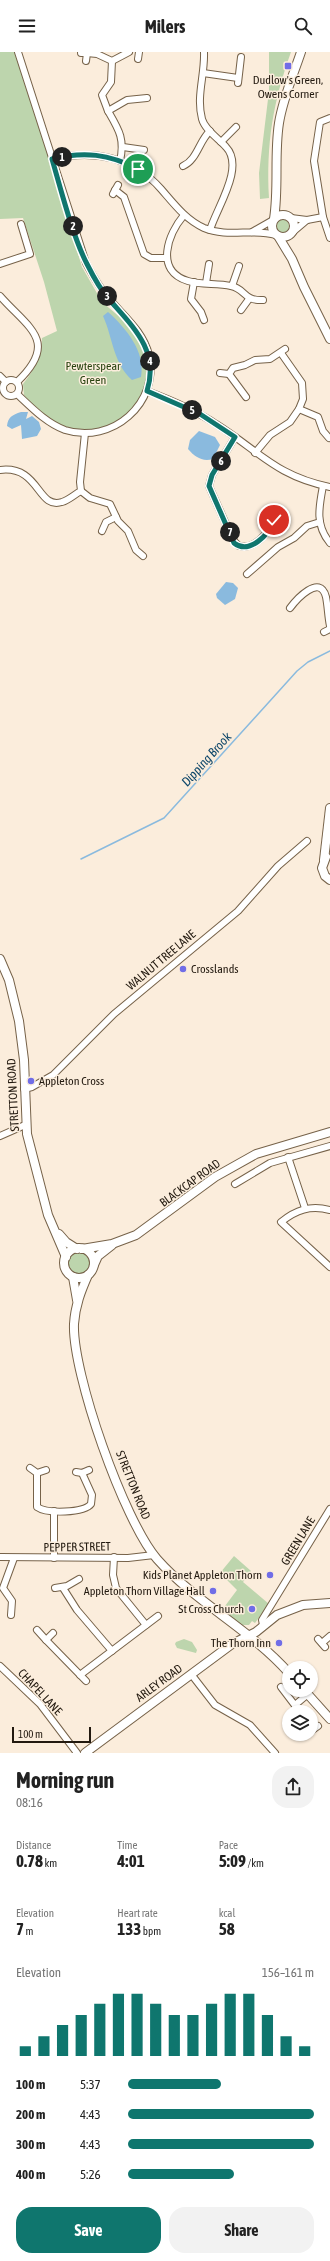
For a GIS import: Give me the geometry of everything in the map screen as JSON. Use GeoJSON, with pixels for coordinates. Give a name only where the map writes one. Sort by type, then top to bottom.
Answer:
{"type":"FeatureCollection","features":[{"type":"Feature","properties":{"kind":"street"},"geometry":{"type":"LineString","coordinates":[[17,394],[51,423],[64,429],[85,433],[106,430],[121,423],[136,409],[147,391],[151,370],[148,350],[137,330],[100,288],[86,263],[18,52]]}},
{"type":"Feature","properties":{"kind":"street"},"geometry":{"type":"LineString","coordinates":[[112,61],[129,52]]}},
{"type":"Feature","properties":{"kind":"street"},"geometry":{"type":"LineString","coordinates":[[204,52],[203,74],[200,91],[201,114],[203,122],[232,157],[233,171],[210,230]]}},
{"type":"Feature","properties":{"kind":"street"},"geometry":{"type":"LineString","coordinates":[[86,61],[84,53],[97,54],[112,61]]}},
{"type":"Feature","properties":{"kind":"street"},"geometry":{"type":"LineString","coordinates":[[301,53],[285,96],[279,122],[276,164],[277,192],[272,229],[292,259],[330,339]]}},
{"type":"Feature","properties":{"kind":"street"},"geometry":{"type":"LineString","coordinates":[[203,74],[238,81],[242,57]]}},
{"type":"Feature","properties":{"kind":"street"},"geometry":{"type":"LineString","coordinates":[[112,61],[111,82],[102,95],[108,111],[117,127],[123,147],[120,161]]}},
{"type":"Feature","properties":{"kind":"street"},"geometry":{"type":"LineString","coordinates":[[108,111],[127,100],[147,98]]}},
{"type":"Feature","properties":{"kind":"street"},"geometry":{"type":"LineString","coordinates":[[330,118],[320,122],[314,161],[324,217],[330,238]]}},
{"type":"Feature","properties":{"kind":"street"},"geometry":{"type":"LineString","coordinates":[[221,142],[236,126]]}},
{"type":"Feature","properties":{"kind":"street"},"geometry":{"type":"LineString","coordinates":[[182,166],[192,160],[202,140],[210,131]]}},
{"type":"Feature","properties":{"kind":"street"},"geometry":{"type":"LineString","coordinates":[[123,147],[144,150]]}},
{"type":"Feature","properties":{"kind":"street"},"geometry":{"type":"LineString","coordinates":[[52,159],[90,154],[120,161],[147,176],[184,215],[210,230],[228,234],[251,232],[286,237],[307,220]]}},
{"type":"Feature","properties":{"kind":"street"},"geometry":{"type":"LineString","coordinates":[[115,190],[124,197],[144,254],[151,258],[167,258]]}},
{"type":"Feature","properties":{"kind":"street"},"geometry":{"type":"LineString","coordinates":[[277,192],[282,206],[294,224],[291,246],[292,259]]}},
{"type":"Feature","properties":{"kind":"street"},"geometry":{"type":"LineString","coordinates":[[184,215],[168,243],[167,258],[170,268],[176,275],[194,282],[206,282],[232,286],[250,299],[263,300]]}},
{"type":"Feature","properties":{"kind":"street"},"geometry":{"type":"LineString","coordinates":[[251,232],[280,215],[307,220],[324,217]]}},
{"type":"Feature","properties":{"kind":"street"},"geometry":{"type":"LineString","coordinates":[[0,264],[30,254],[21,224]]}},
{"type":"Feature","properties":{"kind":"street"},"geometry":{"type":"LineString","coordinates":[[206,282],[210,263]]}},
{"type":"Feature","properties":{"kind":"street"},"geometry":{"type":"LineString","coordinates":[[232,286],[239,266]]}},
{"type":"Feature","properties":{"kind":"street"},"geometry":{"type":"LineString","coordinates":[[194,282],[191,299],[204,320]]}},
{"type":"Feature","properties":{"kind":"street"},"geometry":{"type":"LineString","coordinates":[[0,296],[28,324],[36,336],[38,352],[35,361],[17,382]]}},
{"type":"Feature","properties":{"kind":"street"},"geometry":{"type":"LineString","coordinates":[[241,310],[250,299]]}},
{"type":"Feature","properties":{"kind":"street"},"geometry":{"type":"LineString","coordinates":[[228,374],[233,368],[245,365],[255,360],[270,359],[283,351],[302,383],[304,395],[299,409],[290,422],[270,435],[255,453]]}},
{"type":"Feature","properties":{"kind":"street"},"geometry":{"type":"LineString","coordinates":[[220,373],[228,374],[246,398]]}},
{"type":"Feature","properties":{"kind":"street"},"geometry":{"type":"LineString","coordinates":[[0,376],[6,382]]}},
{"type":"Feature","properties":{"kind":"street"},"geometry":{"type":"LineString","coordinates":[[6,382],[10,380],[17,382]]}},
{"type":"Feature","properties":{"kind":"street"},"geometry":{"type":"LineString","coordinates":[[6,382],[4,388],[6,393],[12,396],[17,394]]}},
{"type":"Feature","properties":{"kind":"street"},"geometry":{"type":"LineString","coordinates":[[17,382],[19,386],[17,394]]}},
{"type":"Feature","properties":{"kind":"street"},"geometry":{"type":"LineString","coordinates":[[147,391],[194,411],[290,475],[327,486],[319,508],[320,522],[323,533],[330,543]]}},
{"type":"Feature","properties":{"kind":"street"},"geometry":{"type":"LineString","coordinates":[[0,398],[6,393]]}},
{"type":"Feature","properties":{"kind":"street"},"geometry":{"type":"LineString","coordinates":[[299,409],[318,417],[323,431],[328,439]]}},
{"type":"Feature","properties":{"kind":"street"},"geometry":{"type":"LineString","coordinates":[[85,433],[80,482],[81,490],[90,498],[107,502],[113,509],[116,517],[128,531],[136,550],[144,556]]}},
{"type":"Feature","properties":{"kind":"street"},"geometry":{"type":"LineString","coordinates":[[235,437],[212,475],[209,486],[233,540],[239,546],[250,546],[267,532],[274,520]]}},
{"type":"Feature","properties":{"kind":"street"},"geometry":{"type":"LineString","coordinates":[[0,470],[13,470],[26,475],[34,481],[43,496],[51,502],[64,501],[81,490]]}},
{"type":"Feature","properties":{"kind":"street"},"geometry":{"type":"LineString","coordinates":[[102,531],[106,522],[116,517]]}},
{"type":"Feature","properties":{"kind":"street"},"geometry":{"type":"LineString","coordinates":[[247,574],[278,547],[294,538],[307,526],[320,522]]}},
{"type":"Feature","properties":{"kind":"street"},"geometry":{"type":"LineString","coordinates":[[289,609],[310,589],[317,588],[324,593],[328,629]]}},
{"type":"Feature","properties":{"kind":"street"},"geometry":{"type":"LineString","coordinates":[[324,593],[330,589]]}},
{"type":"Feature","properties":{"kind":"street"},"geometry":{"type":"LineString","coordinates":[[330,808],[327,857],[322,872],[330,880]]}},
{"type":"Feature","properties":{"kind":"street","name":"WALNUT TREE LANE"},"geometry":{"type":"LineString","coordinates":[[24,1089],[32,1088],[53,1075],[114,1014],[238,911],[278,866],[307,841]]}},
{"type":"Feature","properties":{"kind":"street","name":"STRETTON ROAD"},"geometry":{"type":"LineString","coordinates":[[0,959],[11,986],[19,1021],[24,1060],[25,1126],[46,1209],[66,1257]]}},
{"type":"Feature","properties":{"kind":"street"},"geometry":{"type":"LineString","coordinates":[[0,1136],[25,1126]]}},
{"type":"Feature","properties":{"kind":"street","name":"BLACKCAP ROAD"},"geometry":{"type":"LineString","coordinates":[[80,1249],[112,1244],[136,1235],[215,1177],[256,1154],[330,1132]]}},
{"type":"Feature","properties":{"kind":"street"},"geometry":{"type":"LineString","coordinates":[[235,1184],[270,1163],[322,1147],[330,1146]]}},
{"type":"Feature","properties":{"kind":"street"},"geometry":{"type":"LineString","coordinates":[[288,1157],[305,1208]]}},
{"type":"Feature","properties":{"kind":"street"},"geometry":{"type":"LineString","coordinates":[[330,1210],[305,1208],[294,1212],[281,1222],[330,1267]]}},
{"type":"Feature","properties":{"kind":"street","name":"STRETTON ROAD"},"geometry":{"type":"LineString","coordinates":[[54,1229],[66,1242],[80,1249]]}},
{"type":"Feature","properties":{"kind":"street","name":"BLACKCAP ROAD"},"geometry":{"type":"LineString","coordinates":[[94,1265],[98,1256],[112,1244]]}},
{"type":"Feature","properties":{"kind":"street"},"geometry":{"type":"LineString","coordinates":[[80,1249],[92,1256],[94,1265],[88,1275],[81,1278],[73,1276],[66,1270],[66,1257],[72,1250],[80,1249]]}},
{"type":"Feature","properties":{"kind":"street","name":"STRETTON ROAD"},"geometry":{"type":"LineString","coordinates":[[88,1275],[77,1301],[74,1325],[75,1340],[88,1395],[127,1508],[145,1543],[154,1555],[206,1604],[266,1648],[282,1665]]}},
{"type":"Feature","properties":{"kind":"street","name":"STRETTON ROAD"},"geometry":{"type":"LineString","coordinates":[[73,1276],[77,1301]]}},
{"type":"Feature","properties":{"kind":"street"},"geometry":{"type":"LineString","coordinates":[[30,1468],[37,1473]]}},
{"type":"Feature","properties":{"kind":"street"},"geometry":{"type":"LineString","coordinates":[[37,1473],[46,1470]]}},
{"type":"Feature","properties":{"kind":"street"},"geometry":{"type":"LineString","coordinates":[[37,1473],[37,1507],[54,1511],[82,1510],[92,1504],[92,1495],[79,1473],[89,1470]]}},
{"type":"Feature","properties":{"kind":"street","name":"GREEN LANE"},"geometry":{"type":"LineString","coordinates":[[263,1625],[262,1620],[330,1509]]}},
{"type":"Feature","properties":{"kind":"street"},"geometry":{"type":"LineString","coordinates":[[54,1511],[54,1558]]}},
{"type":"Feature","properties":{"kind":"street","name":"PEPPER STREET"},"geometry":{"type":"LineString","coordinates":[[0,1557],[54,1558],[154,1555]]}},
{"type":"Feature","properties":{"kind":"street"},"geometry":{"type":"LineString","coordinates":[[114,1557],[115,1585],[146,1625]]}},
{"type":"Feature","properties":{"kind":"street"},"geometry":{"type":"LineString","coordinates":[[11,1615],[12,1601],[5,1593],[3,1583],[14,1558]]}},
{"type":"Feature","properties":{"kind":"street"},"geometry":{"type":"LineString","coordinates":[[55,1588],[63,1588],[78,1579]]}},
{"type":"Feature","properties":{"kind":"street"},"geometry":{"type":"LineString","coordinates":[[63,1588],[78,1610],[112,1651]]}},
{"type":"Feature","properties":{"kind":"street","name":"ARLEY ROAD"},"geometry":{"type":"LineString","coordinates":[[85,1753],[191,1674],[248,1634],[256,1632],[277,1615],[303,1605],[330,1603]]}},
{"type":"Feature","properties":{"kind":"street"},"geometry":{"type":"LineString","coordinates":[[80,1675],[158,1616]]}},
{"type":"Feature","properties":{"kind":"street"},"geometry":{"type":"LineString","coordinates":[[37,1630],[86,1681]]}},
{"type":"Feature","properties":{"kind":"street"},"geometry":{"type":"LineString","coordinates":[[46,1640],[53,1633]]}},
{"type":"Feature","properties":{"kind":"street"},"geometry":{"type":"LineString","coordinates":[[322,1643],[330,1636]]}},
{"type":"Feature","properties":{"kind":"street","name":"CHAPEL LANE"},"geometry":{"type":"LineString","coordinates":[[0,1666],[40,1704],[77,1753]]}},
{"type":"Feature","properties":{"kind":"street"},"geometry":{"type":"LineString","coordinates":[[191,1674],[215,1705],[250,1725],[275,1753]]}},
{"type":"Feature","properties":{"kind":"street"},"geometry":{"type":"LineString","coordinates":[[281,1687],[295,1705],[302,1697]]}},
{"type":"Feature","properties":{"kind":"street"},"geometry":{"type":"LineString","coordinates":[[310,1697],[330,1719]]}},
{"type":"Feature","properties":{"kind":"green space","name":"Pewterspear Green"},"geometry":{"type":"Polygon","coordinates":[[[0,52],[18,52],[82,267],[102,302],[128,324],[144,344],[150,375],[139,407],[108,431],[64,429],[31,407],[24,395],[23,384],[37,363],[41,351],[42,338],[57,331],[44,282],[23,218],[0,219],[0,52]]]}},
{"type":"Feature","properties":{"kind":"green space"},"geometry":{"type":"Polygon","coordinates":[[[269,52],[291,52],[275,106],[272,124],[268,178],[269,198],[260,199],[259,173],[269,91],[269,52]]]}},
{"type":"Feature","properties":{"kind":"green space"},"geometry":{"type":"Polygon","coordinates":[[[282,219],[287,221],[289,226],[287,231],[282,233],[277,231],[275,226],[277,221],[282,219]]]}},
{"type":"Feature","properties":{"kind":"green space"},"geometry":{"type":"Polygon","coordinates":[[[79,1251],[87,1255],[91,1263],[87,1271],[79,1275],[71,1271],[67,1263],[71,1255],[79,1251]]]}},
{"type":"Feature","properties":{"kind":"green space"},"geometry":{"type":"Polygon","coordinates":[[[234,1556],[251,1571],[243,1582],[269,1604],[255,1623],[252,1621],[249,1625],[242,1625],[222,1610],[237,1590],[220,1573],[234,1556]]]}},
{"type":"Feature","properties":{"kind":"green space"},"geometry":{"type":"Polygon","coordinates":[[[184,1639],[192,1642],[197,1650],[196,1653],[177,1648],[175,1644],[176,1642],[184,1639]]]}},
{"type":"Feature","properties":{"kind":"water"},"geometry":{"type":"Polygon","coordinates":[[[108,312],[128,333],[138,350],[142,368],[141,377],[132,380],[121,366],[103,316],[108,312]]]}},
{"type":"Feature","properties":{"kind":"water"},"geometry":{"type":"Polygon","coordinates":[[[21,412],[28,412],[26,419],[32,416],[39,422],[41,429],[37,436],[22,439],[21,425],[12,429],[7,426],[8,420],[11,417],[21,412]]]}},
{"type":"Feature","properties":{"kind":"water"},"geometry":{"type":"Polygon","coordinates":[[[199,431],[215,437],[220,445],[213,459],[205,460],[199,458],[188,449],[190,440],[199,431]]]}},
{"type":"Feature","properties":{"kind":"water"},"geometry":{"type":"Polygon","coordinates":[[[226,582],[233,583],[238,588],[235,599],[225,605],[217,598],[216,594],[226,582]]]}},
{"type":"Feature","properties":{"kind":"waterway","name":"Dipping Brook"},"geometry":{"type":"LineString","coordinates":[[81,859],[164,818],[297,671],[308,662],[330,651]]}},
{"type":"Feature","properties":{"kind":"place","name":"Dudlow's Green, Owens Corner"},"geometry":{"type":"Point","coordinates":[288,66]}},
{"type":"Feature","properties":{"kind":"place","name":"Crosslands"},"geometry":{"type":"Point","coordinates":[183,969]}},
{"type":"Feature","properties":{"kind":"place","name":"Appleton Cross"},"geometry":{"type":"Point","coordinates":[31,1081]}},
{"type":"Feature","properties":{"kind":"place","name":"Kids Planet Appleton Thorn"},"geometry":{"type":"Point","coordinates":[270,1575]}},
{"type":"Feature","properties":{"kind":"place","name":"Appleton Thorn Village Hall"},"geometry":{"type":"Point","coordinates":[213,1591]}},
{"type":"Feature","properties":{"kind":"place","name":"St Cross Church"},"geometry":{"type":"Point","coordinates":[252,1609]}},
{"type":"Feature","properties":{"kind":"place","name":"The Thorn Inn"},"geometry":{"type":"Point","coordinates":[279,1643]}},
{"type":"Feature","properties":{"kind":"route"},"geometry":{"type":"LineString","coordinates":[[138,169],[106,156],[77,154],[52,159],[86,263],[100,288],[137,330],[148,350],[151,370],[147,391],[170,399],[200,414],[216,423],[235,437],[210,478],[209,486],[234,543],[243,547],[250,546],[263,537],[274,520]]}}]}
